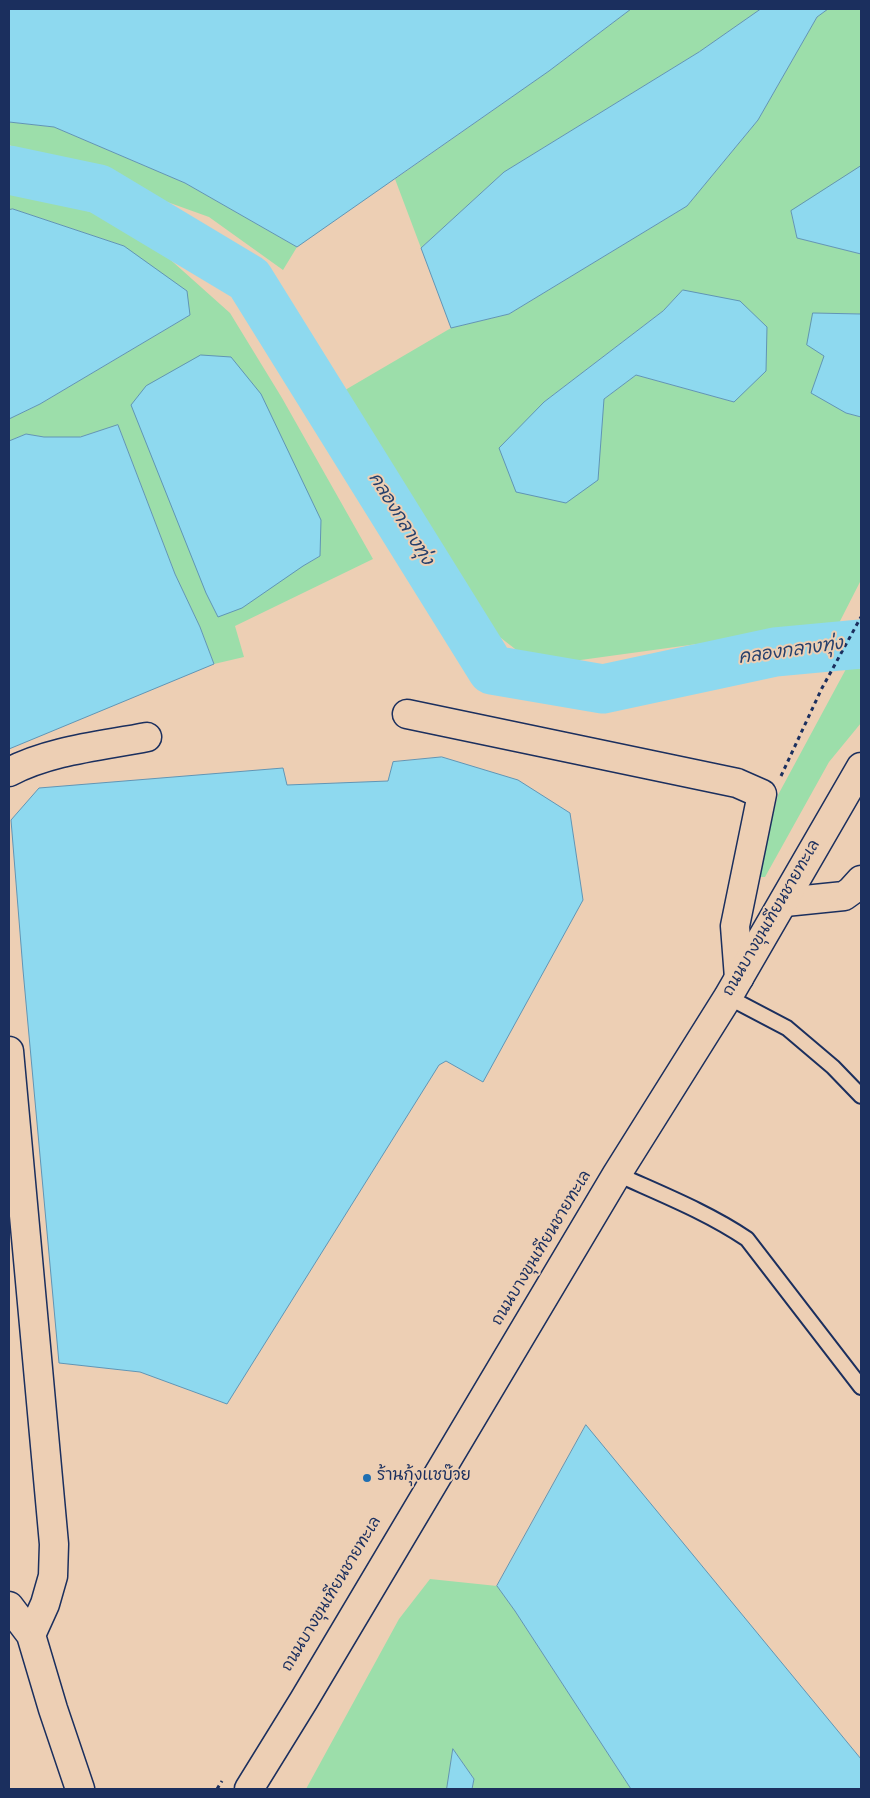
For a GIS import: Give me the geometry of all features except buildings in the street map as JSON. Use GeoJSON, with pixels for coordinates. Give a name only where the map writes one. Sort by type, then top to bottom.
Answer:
{"type":"FeatureCollection","features":[{"type":"Feature","properties":{"kind":"street"},"geometry":{"type":"LineString","coordinates":[[406,714],[737,783],[762,794],[735,926],[733,988]]}},
{"type":"Feature","properties":{"kind":"street"},"geometry":{"type":"LineString","coordinates":[[9,772],[27,762],[147,737]]}},
{"type":"Feature","properties":{"kind":"street","name":"ถนนบางขุนเทียนชายทะเล"},"geometry":{"type":"LineString","coordinates":[[248,1789],[304,1700],[617,1174],[733,988],[861,767]]}},
{"type":"Feature","properties":{"kind":"street"},"geometry":{"type":"LineString","coordinates":[[784,902],[844,896],[852,891],[861,880]]}},
{"type":"Feature","properties":{"kind":"street"},"geometry":{"type":"LineString","coordinates":[[9,1051],[18,1241],[54,1544],[52,1576],[44,1604],[31,1635]]}},
{"type":"Feature","properties":{"kind":"street"},"geometry":{"type":"LineString","coordinates":[[9,1606],[31,1635],[80,1789]]}},
{"type":"Feature","properties":{"kind":"lane"},"geometry":{"type":"LineString","coordinates":[[733,988],[787,1028],[833,1066],[861,1096]]}},
{"type":"Feature","properties":{"kind":"lane"},"geometry":{"type":"LineString","coordinates":[[617,1174],[699,1211],[747,1239],[861,1387]]}},
{"type":"Feature","properties":{"kind":"path"},"geometry":{"type":"LineString","coordinates":[[780,777],[822,688],[861,617]]}},
{"type":"Feature","properties":{"kind":"path"},"geometry":{"type":"LineString","coordinates":[[217,1789],[226,1774]]}},
{"type":"Feature","properties":{"kind":"green space"},"geometry":{"type":"Polygon","coordinates":[[[631,9],[761,9],[699,52],[504,172],[421,248],[395,179],[549,71],[631,9]]]}},
{"type":"Feature","properties":{"kind":"green space"},"geometry":{"type":"Polygon","coordinates":[[[828,9],[861,9],[861,166],[791,212],[797,238],[861,254],[861,314],[813,313],[824,356],[846,413],[861,417],[861,580],[837,627],[748,637],[537,666],[492,631],[340,393],[451,328],[509,314],[687,206],[758,120],[817,17],[828,9]],[[683,290],[663,311],[544,402],[604,399],[636,375],[734,402],[683,290]]]}},
{"type":"Feature","properties":{"kind":"green space"},"geometry":{"type":"Polygon","coordinates":[[[9,122],[54,127],[185,183],[297,247],[283,270],[209,217],[9,145],[9,122]]]}},
{"type":"Feature","properties":{"kind":"green space"},"geometry":{"type":"Polygon","coordinates":[[[9,184],[119,222],[164,254],[230,313],[282,398],[373,559],[235,626],[244,657],[214,664],[200,627],[175,574],[118,425],[80,437],[44,437],[26,434],[9,441],[9,419],[40,404],[190,315],[124,246],[13,209],[9,210],[9,184]],[[146,386],[303,566],[320,556],[146,386]]]}},
{"type":"Feature","properties":{"kind":"green space"},"geometry":{"type":"Polygon","coordinates":[[[846,669],[861,669],[861,723],[829,762],[765,877],[758,877],[778,795],[846,669]]]}},
{"type":"Feature","properties":{"kind":"green space"},"geometry":{"type":"Polygon","coordinates":[[[430,1579],[497,1586],[631,1789],[472,1789],[474,1779],[453,1749],[447,1789],[306,1789],[399,1619],[430,1579]]]}},
{"type":"Feature","properties":{"kind":"water"},"geometry":{"type":"Polygon","coordinates":[[[9,9],[631,9],[549,71],[297,247],[185,183],[54,127],[9,122],[9,9]]]}},
{"type":"Feature","properties":{"kind":"water"},"geometry":{"type":"Polygon","coordinates":[[[761,9],[828,9],[817,17],[758,120],[687,206],[509,314],[451,328],[421,248],[504,172],[699,52],[761,9]]]}},
{"type":"Feature","properties":{"kind":"water"},"geometry":{"type":"Polygon","coordinates":[[[861,166],[861,254],[797,238],[791,211],[861,166]]]}},
{"type":"Feature","properties":{"kind":"water"},"geometry":{"type":"Polygon","coordinates":[[[13,209],[124,246],[187,291],[190,315],[40,404],[9,419],[9,210],[13,209]]]}},
{"type":"Feature","properties":{"kind":"water"},"geometry":{"type":"Polygon","coordinates":[[[683,290],[740,301],[767,327],[766,371],[734,402],[636,375],[604,399],[598,480],[566,503],[516,492],[499,448],[544,402],[663,311],[683,290]]]}},
{"type":"Feature","properties":{"kind":"water"},"geometry":{"type":"Polygon","coordinates":[[[813,313],[861,314],[861,417],[846,413],[811,393],[824,356],[807,345],[813,313]]]}},
{"type":"Feature","properties":{"kind":"water"},"geometry":{"type":"Polygon","coordinates":[[[201,355],[231,357],[261,394],[321,520],[320,556],[242,608],[218,617],[206,593],[131,405],[146,386],[201,355]]]}},
{"type":"Feature","properties":{"kind":"water"},"geometry":{"type":"Polygon","coordinates":[[[118,425],[175,574],[200,627],[214,664],[9,749],[9,441],[26,434],[44,437],[80,437],[118,425]]]}},
{"type":"Feature","properties":{"kind":"water"},"geometry":{"type":"Polygon","coordinates":[[[442,757],[518,780],[570,813],[583,900],[483,1082],[446,1061],[439,1065],[227,1404],[140,1372],[59,1363],[11,820],[39,788],[283,768],[287,785],[388,781],[393,762],[442,757]]]}},
{"type":"Feature","properties":{"kind":"water"},"geometry":{"type":"Polygon","coordinates":[[[586,1425],[861,1759],[861,1789],[631,1789],[497,1586],[586,1425]]]}},
{"type":"Feature","properties":{"kind":"water"},"geometry":{"type":"Polygon","coordinates":[[[453,1749],[474,1779],[472,1789],[447,1789],[453,1749]]]}},
{"type":"Feature","properties":{"kind":"waterway","name":"คลองกลางทุ่ง"},"geometry":{"type":"LineString","coordinates":[[9,170],[99,189],[249,279],[492,670],[603,689],[775,652],[861,644]]}},
{"type":"Feature","properties":{"kind":"place","name":"ร้านกุ้งแชบ๊วย"},"geometry":{"type":"Point","coordinates":[367,1478]}}]}
